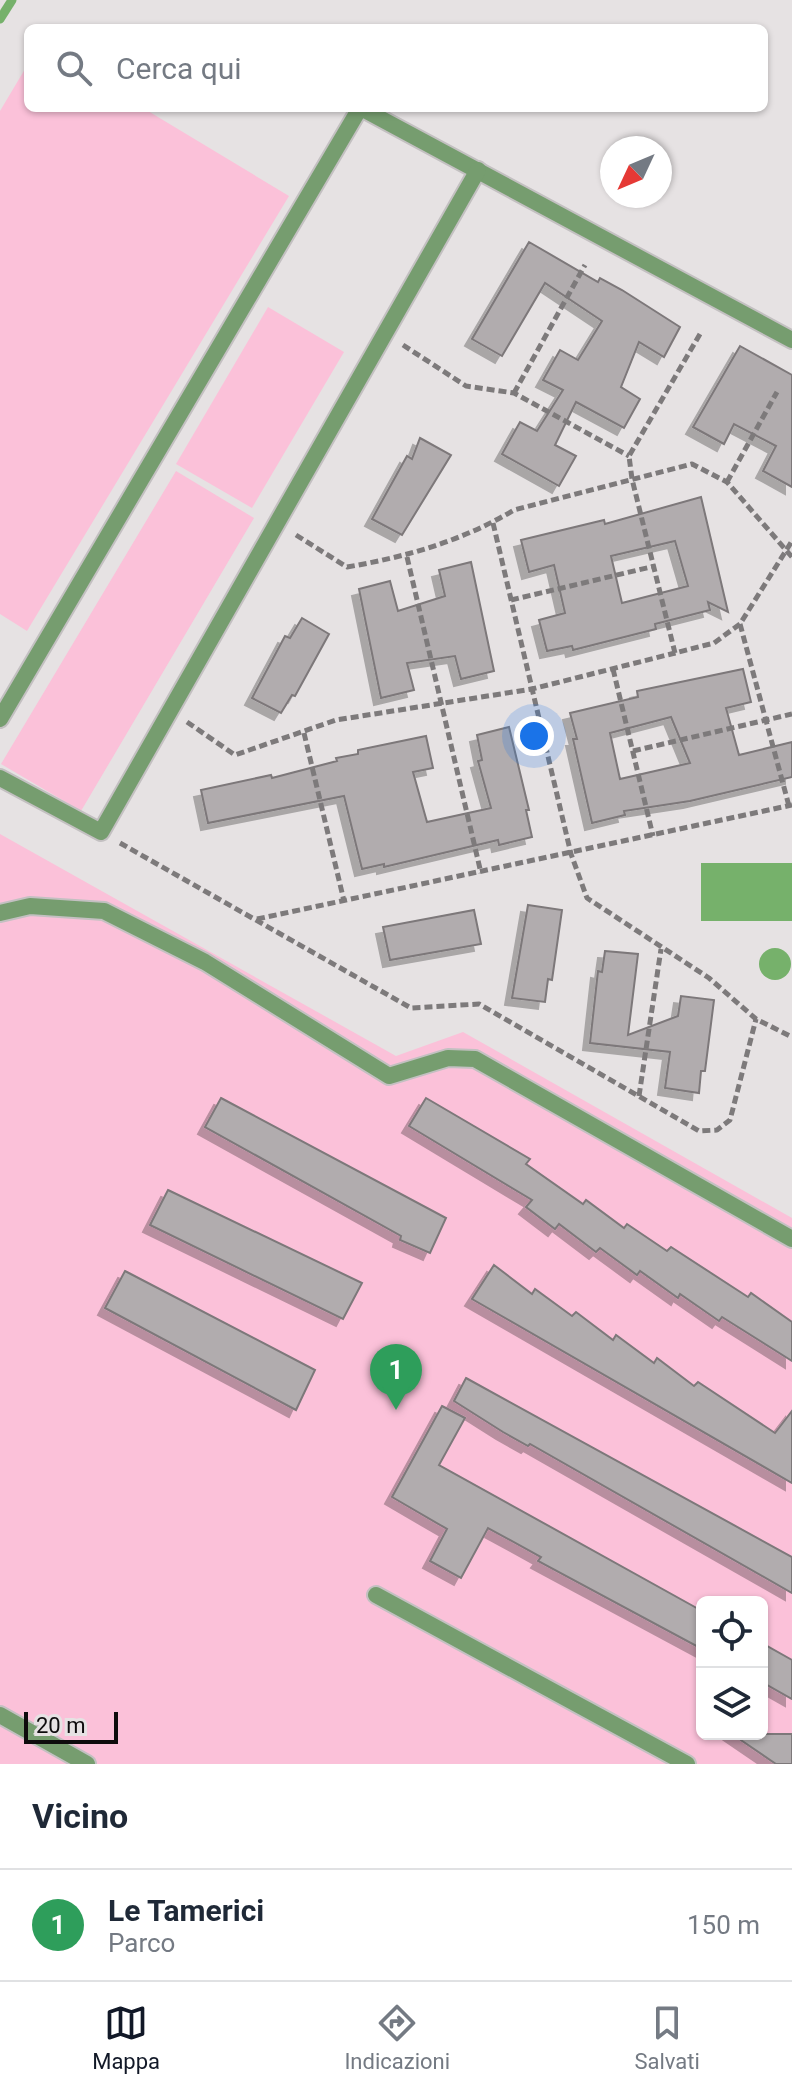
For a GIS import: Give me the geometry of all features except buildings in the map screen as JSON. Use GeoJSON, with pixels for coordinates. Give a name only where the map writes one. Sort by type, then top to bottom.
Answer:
{"type":"FeatureCollection","features":[{"type":"Feature","properties":{"kind":"lane"},"geometry":{"type":"LineString","coordinates":[[0,719],[358,112]]}},
{"type":"Feature","properties":{"kind":"lane"},"geometry":{"type":"LineString","coordinates":[[368,112],[792,340]]}},
{"type":"Feature","properties":{"kind":"lane"},"geometry":{"type":"LineString","coordinates":[[0,778],[101,832],[478,170]]}},
{"type":"Feature","properties":{"kind":"lane"},"geometry":{"type":"LineString","coordinates":[[0,913],[30,906],[104,911],[205,962],[389,1076],[448,1058],[475,1059],[792,1239]]}},
{"type":"Feature","properties":{"kind":"lane"},"geometry":{"type":"LineString","coordinates":[[376,1595],[687,1764]]}},
{"type":"Feature","properties":{"kind":"lane"},"geometry":{"type":"LineString","coordinates":[[0,1715],[87,1764]]}},
{"type":"Feature","properties":{"kind":"path"},"geometry":{"type":"LineString","coordinates":[[514,393],[585,265]]}},
{"type":"Feature","properties":{"kind":"path"},"geometry":{"type":"LineString","coordinates":[[383,332],[466,386],[514,393],[629,456]]}},
{"type":"Feature","properties":{"kind":"path"},"geometry":{"type":"LineString","coordinates":[[675,653],[629,456],[700,334]]}},
{"type":"Feature","properties":{"kind":"path"},"geometry":{"type":"LineString","coordinates":[[727,482],[777,392]]}},
{"type":"Feature","properties":{"kind":"path"},"geometry":{"type":"LineString","coordinates":[[275,522],[347,567],[407,557],[493,523],[514,510],[692,464],[727,482],[792,557]]}},
{"type":"Feature","properties":{"kind":"path"},"geometry":{"type":"LineString","coordinates":[[493,523],[571,854],[587,898],[709,978],[756,1019],[792,1037]]}},
{"type":"Feature","properties":{"kind":"path"},"geometry":{"type":"LineString","coordinates":[[169,711],[235,755],[336,720],[532,689],[714,643],[740,624],[792,541]]}},
{"type":"Feature","properties":{"kind":"path"},"geometry":{"type":"LineString","coordinates":[[407,557],[481,873]]}},
{"type":"Feature","properties":{"kind":"path"},"geometry":{"type":"LineString","coordinates":[[511,600],[655,566]]}},
{"type":"Feature","properties":{"kind":"path"},"geometry":{"type":"LineString","coordinates":[[256,919],[791,806],[740,624]]}},
{"type":"Feature","properties":{"kind":"path"},"geometry":{"type":"LineString","coordinates":[[613,669],[653,836]]}},
{"type":"Feature","properties":{"kind":"path"},"geometry":{"type":"LineString","coordinates":[[633,751],[792,714]]}},
{"type":"Feature","properties":{"kind":"path"},"geometry":{"type":"LineString","coordinates":[[304,733],[344,901]]}},
{"type":"Feature","properties":{"kind":"path"},"geometry":{"type":"LineString","coordinates":[[101,832],[411,1008],[479,1004],[699,1131],[717,1130],[730,1120],[756,1019]]}},
{"type":"Feature","properties":{"kind":"path"},"geometry":{"type":"LineString","coordinates":[[639,1096],[661,949]]}},
{"type":"Feature","properties":{"kind":"shaded area"},"geometry":{"type":"Polygon","coordinates":[[[24,71],[24,112],[150,112],[289,196],[27,631],[0,614],[0,111],[24,71]]]}},
{"type":"Feature","properties":{"kind":"shaded area"},"geometry":{"type":"Polygon","coordinates":[[[268,307],[344,352],[252,508],[176,464],[268,307]]]}},
{"type":"Feature","properties":{"kind":"shaded area"},"geometry":{"type":"Polygon","coordinates":[[[176,471],[254,518],[81,811],[1,764],[176,471]]]}},
{"type":"Feature","properties":{"kind":"shaded area"},"geometry":{"type":"Polygon","coordinates":[[[0,834],[396,1056],[463,1032],[792,1218],[792,1764],[0,1764],[0,834]]]}},
{"type":"Feature","properties":{"kind":"shaded area"},"geometry":{"type":"Polygon","coordinates":[[[701,863],[792,863],[792,921],[701,921],[701,863]]]}},
{"type":"Feature","properties":{"kind":"shaded area"},"geometry":{"type":"Polygon","coordinates":[[[775,948],[786,953],[791,964],[786,975],[775,980],[764,975],[759,964],[764,953],[775,948]]]}},
{"type":"Feature","properties":{"kind":"waterway"},"geometry":{"type":"LineString","coordinates":[[0,19],[12,0]]}},
{"type":"Feature","properties":{"kind":"place","name":"Le Tamerici"},"geometry":{"type":"Point","coordinates":[396,1410]}}]}
